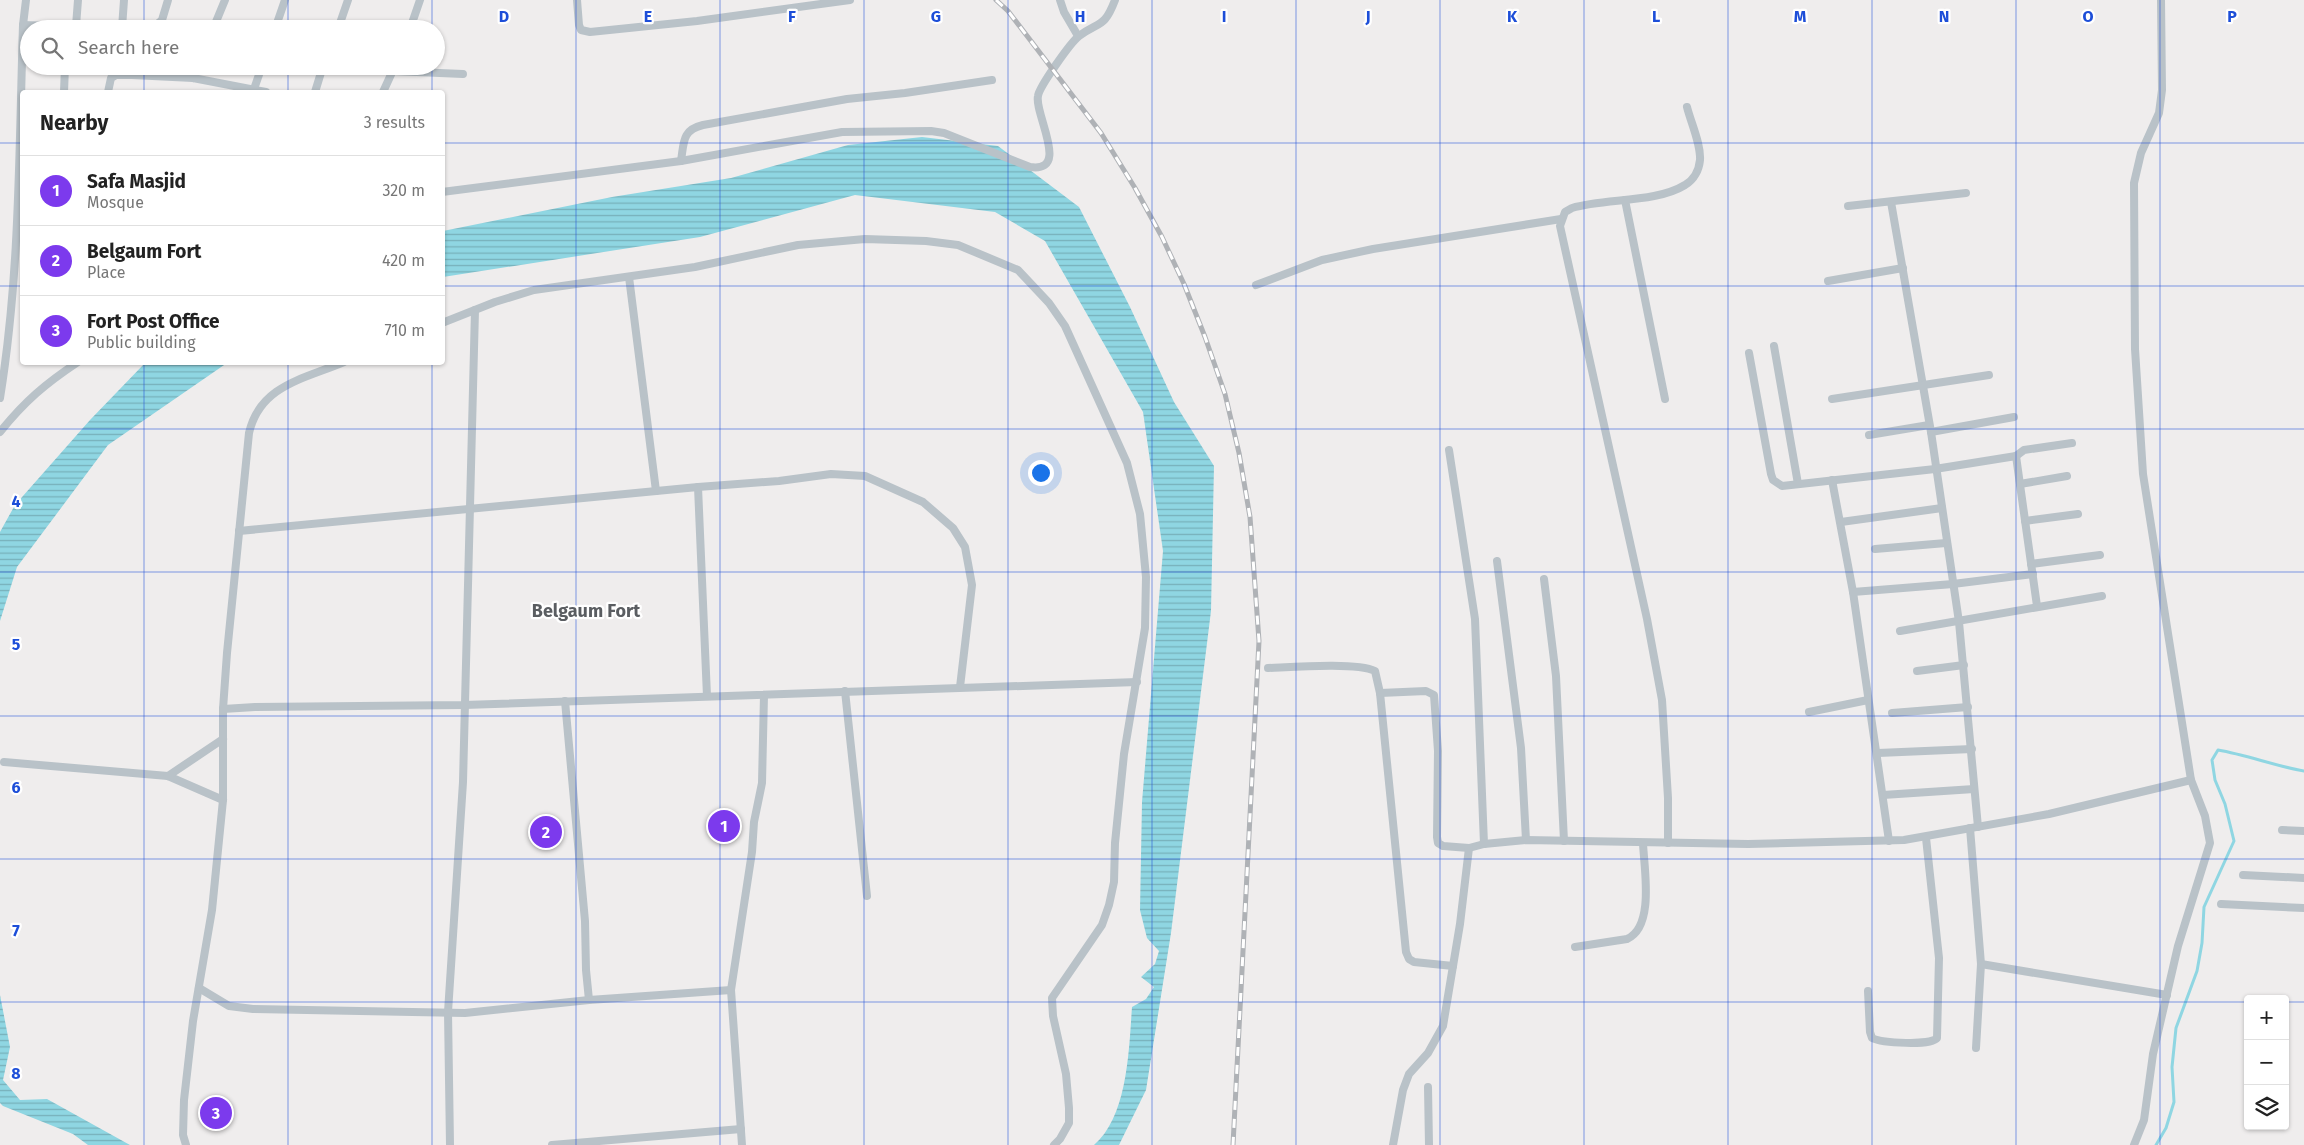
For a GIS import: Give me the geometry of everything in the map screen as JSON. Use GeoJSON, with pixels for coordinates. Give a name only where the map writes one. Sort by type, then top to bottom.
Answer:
{"type":"FeatureCollection","features":[{"type":"Feature","properties":{"kind":"street"},"geometry":{"type":"LineString","coordinates":[[24,20],[26,0]]}},
{"type":"Feature","properties":{"kind":"street"},"geometry":{"type":"LineString","coordinates":[[76,20],[78,0]]}},
{"type":"Feature","properties":{"kind":"street"},"geometry":{"type":"LineString","coordinates":[[123,20],[124,0]]}},
{"type":"Feature","properties":{"kind":"street"},"geometry":{"type":"LineString","coordinates":[[162,20],[168,0]]}},
{"type":"Feature","properties":{"kind":"street"},"geometry":{"type":"LineString","coordinates":[[217,20],[225,0]]}},
{"type":"Feature","properties":{"kind":"street"},"geometry":{"type":"LineString","coordinates":[[278,20],[285,0]]}},
{"type":"Feature","properties":{"kind":"street"},"geometry":{"type":"LineString","coordinates":[[341,20],[348,0]]}},
{"type":"Feature","properties":{"kind":"street"},"geometry":{"type":"LineString","coordinates":[[413,20],[420,0]]}},
{"type":"Feature","properties":{"kind":"street"},"geometry":{"type":"LineString","coordinates":[[577,0],[578,25],[581,30],[590,32],[697,21],[850,0]]}},
{"type":"Feature","properties":{"kind":"street"},"geometry":{"type":"LineString","coordinates":[[1060,0],[1064,12],[1078,36]]}},
{"type":"Feature","properties":{"kind":"street"},"geometry":{"type":"LineString","coordinates":[[445,192],[681,161],[842,132],[909,130],[944,133],[1030,167],[1042,166],[1048,162],[1050,143],[1038,111],[1038,94],[1078,36],[1098,26],[1106,19],[1116,0]]}},
{"type":"Feature","properties":{"kind":"street"},"geometry":{"type":"LineString","coordinates":[[2134,1145],[2146,1112],[2153,1054],[2178,946],[2210,843],[2206,816],[2191,780],[2143,474],[2134,349],[2134,183],[2141,153],[2159,113],[2162,90],[2161,0]]}},
{"type":"Feature","properties":{"kind":"street"},"geometry":{"type":"LineString","coordinates":[[445,73],[463,74]]}},
{"type":"Feature","properties":{"kind":"street"},"geometry":{"type":"LineString","coordinates":[[22,75],[22,90]]}},
{"type":"Feature","properties":{"kind":"street"},"geometry":{"type":"LineString","coordinates":[[64,90],[65,75]]}},
{"type":"Feature","properties":{"kind":"street"},"geometry":{"type":"LineString","coordinates":[[108,90],[111,78],[116,75],[193,78],[244,90]]}},
{"type":"Feature","properties":{"kind":"street"},"geometry":{"type":"LineString","coordinates":[[254,90],[259,75]]}},
{"type":"Feature","properties":{"kind":"street"},"geometry":{"type":"LineString","coordinates":[[316,90],[320,75]]}},
{"type":"Feature","properties":{"kind":"street"},"geometry":{"type":"LineString","coordinates":[[384,90],[391,75]]}},
{"type":"Feature","properties":{"kind":"street"},"geometry":{"type":"LineString","coordinates":[[681,161],[685,138],[689,131],[703,125],[847,99],[905,93],[992,80]]}},
{"type":"Feature","properties":{"kind":"street"},"geometry":{"type":"LineString","coordinates":[[1668,843],[1668,798],[1662,700],[1646,619],[1561,236],[1561,219],[1566,212],[1576,206],[1625,200],[1666,192],[1684,186],[1692,180],[1697,173],[1700,155],[1687,107]]}},
{"type":"Feature","properties":{"kind":"street"},"geometry":{"type":"LineString","coordinates":[[0,398],[19,248],[20,192]]}},
{"type":"Feature","properties":{"kind":"street"},"geometry":{"type":"LineString","coordinates":[[1848,206],[1966,193]]}},
{"type":"Feature","properties":{"kind":"street"},"geometry":{"type":"LineString","coordinates":[[1625,200],[1665,399]]}},
{"type":"Feature","properties":{"kind":"street"},"geometry":{"type":"LineString","coordinates":[[1892,202],[1930,428],[1964,665],[1972,749],[1981,964],[1976,1048]]}},
{"type":"Feature","properties":{"kind":"street"},"geometry":{"type":"LineString","coordinates":[[1256,285],[1322,260],[1373,249],[1561,219]]}},
{"type":"Feature","properties":{"kind":"street"},"geometry":{"type":"LineString","coordinates":[[445,322],[534,290],[695,267],[798,245],[865,239],[926,241],[958,245],[1018,270],[1049,303],[1064,326],[1127,463],[1140,514],[1146,576],[1145,628],[1124,754],[1115,843],[1114,882],[1109,905],[1102,925],[1052,998],[1053,1016],[1066,1074],[1069,1108],[1069,1122],[1060,1139],[1054,1145]]}},
{"type":"Feature","properties":{"kind":"street"},"geometry":{"type":"LineString","coordinates":[[1828,281],[1903,268]]}},
{"type":"Feature","properties":{"kind":"street"},"geometry":{"type":"LineString","coordinates":[[629,277],[656,491]]}},
{"type":"Feature","properties":{"kind":"street"},"geometry":{"type":"LineString","coordinates":[[450,1145],[448,1012],[463,782],[475,310]]}},
{"type":"Feature","properties":{"kind":"street"},"geometry":{"type":"LineString","coordinates":[[1774,346],[1798,484]]}},
{"type":"Feature","properties":{"kind":"street"},"geometry":{"type":"LineString","coordinates":[[1749,353],[1773,480],[1782,486],[1935,469],[2016,456],[2024,450],[2072,443]]}},
{"type":"Feature","properties":{"kind":"street"},"geometry":{"type":"LineString","coordinates":[[0,432],[20,407],[44,385],[74,365]]}},
{"type":"Feature","properties":{"kind":"street"},"geometry":{"type":"LineString","coordinates":[[186,1145],[183,1134],[184,1100],[193,1021],[212,910],[223,800],[223,709],[249,433],[252,420],[259,406],[270,395],[285,385],[336,365]]}},
{"type":"Feature","properties":{"kind":"street"},"geometry":{"type":"LineString","coordinates":[[1832,399],[1989,376]]}},
{"type":"Feature","properties":{"kind":"street"},"geometry":{"type":"LineString","coordinates":[[1868,435],[2014,417]]}},
{"type":"Feature","properties":{"kind":"street"},"geometry":{"type":"LineString","coordinates":[[1449,450],[1475,619],[1484,844]]}},
{"type":"Feature","properties":{"kind":"street"},"geometry":{"type":"LineString","coordinates":[[2016,456],[2037,606]]}},
{"type":"Feature","properties":{"kind":"street"},"geometry":{"type":"LineString","coordinates":[[239,531],[698,487],[849,474],[865,476],[923,502],[953,528],[961,541],[970,569],[972,585],[969,627],[960,687]]}},
{"type":"Feature","properties":{"kind":"street"},"geometry":{"type":"LineString","coordinates":[[2020,484],[2067,476]]}},
{"type":"Feature","properties":{"kind":"street"},"geometry":{"type":"LineString","coordinates":[[1832,480],[1853,592],[1868,700],[1878,753],[1889,841]]}},
{"type":"Feature","properties":{"kind":"street"},"geometry":{"type":"LineString","coordinates":[[698,487],[707,696]]}},
{"type":"Feature","properties":{"kind":"street"},"geometry":{"type":"LineString","coordinates":[[1841,522],[1942,508]]}},
{"type":"Feature","properties":{"kind":"street"},"geometry":{"type":"LineString","coordinates":[[2025,521],[2078,514]]}},
{"type":"Feature","properties":{"kind":"street"},"geometry":{"type":"LineString","coordinates":[[1875,549],[1946,544]]}},
{"type":"Feature","properties":{"kind":"street"},"geometry":{"type":"LineString","coordinates":[[2031,564],[2100,554]]}},
{"type":"Feature","properties":{"kind":"street"},"geometry":{"type":"LineString","coordinates":[[1497,561],[1521,748],[1526,840]]}},
{"type":"Feature","properties":{"kind":"street"},"geometry":{"type":"LineString","coordinates":[[1853,592],[1953,584],[2032,574]]}},
{"type":"Feature","properties":{"kind":"street"},"geometry":{"type":"LineString","coordinates":[[1544,579],[1556,676],[1564,841]]}},
{"type":"Feature","properties":{"kind":"street"},"geometry":{"type":"LineString","coordinates":[[1900,631],[2102,596]]}},
{"type":"Feature","properties":{"kind":"street"},"geometry":{"type":"LineString","coordinates":[[1916,671],[1964,665]]}},
{"type":"Feature","properties":{"kind":"street"},"geometry":{"type":"LineString","coordinates":[[1268,668],[1328,666],[1369,669],[1375,671],[1378,675],[1406,952],[1409,959],[1414,962],[1453,966]]}},
{"type":"Feature","properties":{"kind":"street"},"geometry":{"type":"LineString","coordinates":[[223,709],[464,705],[1137,682]]}},
{"type":"Feature","properties":{"kind":"street"},"geometry":{"type":"LineString","coordinates":[[845,691],[867,896]]}},
{"type":"Feature","properties":{"kind":"street"},"geometry":{"type":"LineString","coordinates":[[1380,693],[1426,691],[1434,695],[1438,751],[1438,843],[1444,846],[1469,848],[1484,844],[1526,840],[1748,844],[1889,841],[1926,838],[2049,814],[2191,780]]}},
{"type":"Feature","properties":{"kind":"street"},"geometry":{"type":"LineString","coordinates":[[742,1145],[731,990],[752,852],[754,822],[762,783],[764,695]]}},
{"type":"Feature","properties":{"kind":"street"},"geometry":{"type":"LineString","coordinates":[[1809,712],[1868,700]]}},
{"type":"Feature","properties":{"kind":"street"},"geometry":{"type":"LineString","coordinates":[[565,701],[585,921],[589,1000]]}},
{"type":"Feature","properties":{"kind":"street"},"geometry":{"type":"LineString","coordinates":[[1892,713],[1968,707]]}},
{"type":"Feature","properties":{"kind":"street"},"geometry":{"type":"LineString","coordinates":[[168,776],[223,739]]}},
{"type":"Feature","properties":{"kind":"street"},"geometry":{"type":"LineString","coordinates":[[1878,753],[1972,749]]}},
{"type":"Feature","properties":{"kind":"street"},"geometry":{"type":"LineString","coordinates":[[4,762],[168,776],[223,800]]}},
{"type":"Feature","properties":{"kind":"street"},"geometry":{"type":"LineString","coordinates":[[1883,795],[1974,789]]}},
{"type":"Feature","properties":{"kind":"street"},"geometry":{"type":"LineString","coordinates":[[2282,830],[2304,832]]}},
{"type":"Feature","properties":{"kind":"street"},"geometry":{"type":"LineString","coordinates":[[1868,991],[1872,1038],[1884,1042],[1931,1042],[1937,1038],[1938,958],[1926,838]]}},
{"type":"Feature","properties":{"kind":"street"},"geometry":{"type":"LineString","coordinates":[[1575,947],[1627,939],[1633,936],[1640,927],[1644,918],[1646,901],[1643,843]]}},
{"type":"Feature","properties":{"kind":"street"},"geometry":{"type":"LineString","coordinates":[[1393,1145],[1403,1090],[1409,1074],[1428,1053],[1443,1026],[1461,916],[1469,848]]}},
{"type":"Feature","properties":{"kind":"street"},"geometry":{"type":"LineString","coordinates":[[2243,875],[2304,878]]}},
{"type":"Feature","properties":{"kind":"street"},"geometry":{"type":"LineString","coordinates":[[2221,904],[2304,908]]}},
{"type":"Feature","properties":{"kind":"street"},"geometry":{"type":"LineString","coordinates":[[1981,964],[2167,995]]}},
{"type":"Feature","properties":{"kind":"street"},"geometry":{"type":"LineString","coordinates":[[198,988],[229,1006],[253,1009],[465,1013],[589,1000],[731,990]]}},
{"type":"Feature","properties":{"kind":"street"},"geometry":{"type":"LineString","coordinates":[[1428,1087],[1429,1145]]}},
{"type":"Feature","properties":{"kind":"street"},"geometry":{"type":"LineString","coordinates":[[552,1145],[741,1129]]}},
{"type":"Feature","properties":{"kind":"water"},"geometry":{"type":"Polygon","coordinates":[[[922,137],[998,146],[1079,207],[1130,307],[1174,402],[1214,466],[1211,611],[1171,933],[1146,1090],[1119,1145],[1094,1145],[1114,1117],[1125,1080],[1132,1007],[1146,999],[1154,987],[1141,977],[1155,964],[1159,951],[1147,938],[1140,910],[1142,802],[1163,551],[1143,412],[1045,241],[995,212],[855,195],[700,237],[445,277],[445,231],[612,197],[731,178],[848,145],[922,137]]]}},
{"type":"Feature","properties":{"kind":"water"},"geometry":{"type":"Polygon","coordinates":[[[143,365],[224,365],[108,445],[17,567],[0,621],[0,532],[15,505],[90,420],[143,365]]]}},
{"type":"Feature","properties":{"kind":"water"},"geometry":{"type":"Polygon","coordinates":[[[0,995],[10,1047],[3,1080],[20,1100],[47,1099],[130,1145],[88,1145],[73,1134],[3,1106],[0,1103],[0,995]]]}},
{"type":"Feature","properties":{"kind":"waterway"},"geometry":{"type":"LineString","coordinates":[[2156,1145],[2166,1128],[2174,1102],[2172,1067],[2176,1028],[2197,971],[2202,943],[2204,907],[2234,841],[2225,804],[2215,780],[2212,760],[2218,750],[2304,771]]}},
{"type":"Feature","properties":{"kind":"railway"},"geometry":{"type":"LineString","coordinates":[[996,0],[1008,11],[1101,133],[1135,188],[1162,237],[1184,284],[1205,337],[1225,394],[1239,453],[1250,517],[1259,641],[1233,1145]]}},
{"type":"Feature","properties":{"kind":"place","name":"Safa Masjid"},"geometry":{"type":"Point","coordinates":[724,826]}},
{"type":"Feature","properties":{"kind":"place","name":"Belgaum Fort"},"geometry":{"type":"Point","coordinates":[546,832]}},
{"type":"Feature","properties":{"kind":"place","name":"Fort Post Office"},"geometry":{"type":"Point","coordinates":[216,1113]}},
{"type":"Feature","properties":{"kind":"district","name":"Belgaum Fort"},"geometry":{"type":"Point","coordinates":[586,611]}}]}
